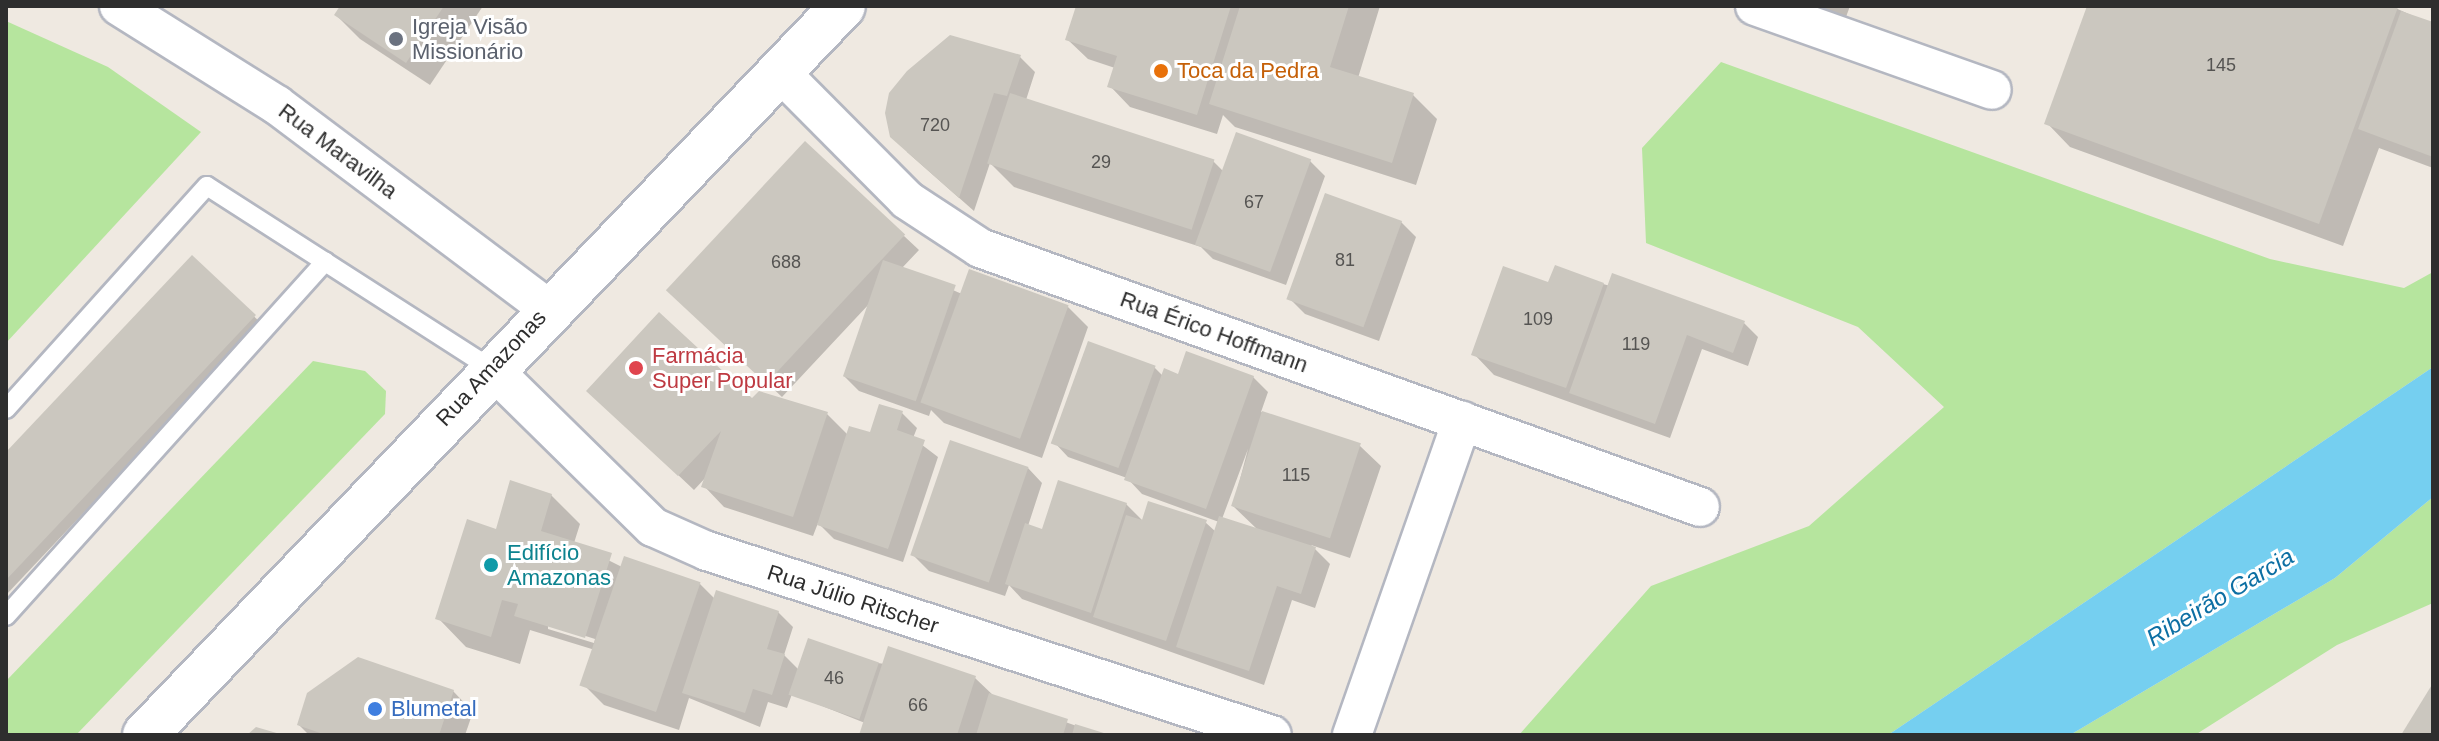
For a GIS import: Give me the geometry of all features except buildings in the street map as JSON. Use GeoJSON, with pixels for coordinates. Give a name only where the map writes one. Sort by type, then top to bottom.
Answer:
{"type":"FeatureCollection","features":[{"type":"Feature","properties":{"kind":"main road","name":"Rua Amazonas"},"geometry":{"type":"LineString","coordinates":[[145,735],[547,308],[843,6]]}},
{"type":"Feature","properties":{"kind":"street","name":"Rua Maravilha"},"geometry":{"type":"LineString","coordinates":[[119,6],[277,105],[547,308]]}},
{"type":"Feature","properties":{"kind":"street"},"geometry":{"type":"LineString","coordinates":[[1755,6],[1992,90]]}},
{"type":"Feature","properties":{"kind":"street","name":"Rua Érico Hoffmann"},"geometry":{"type":"LineString","coordinates":[[780,72],[907,200],[980,248],[1700,507]]}},
{"type":"Feature","properties":{"kind":"street","name":"Rua Júlio Ritscher"},"geometry":{"type":"LineString","coordinates":[[491,368],[653,527],[721,556],[1272,735]]}},
{"type":"Feature","properties":{"kind":"street"},"geometry":{"type":"LineString","coordinates":[[1352,735],[1462,421]]}},
{"type":"Feature","properties":{"kind":"lane"},"geometry":{"type":"LineString","coordinates":[[6,409],[207,186],[491,368]]}},
{"type":"Feature","properties":{"kind":"lane"},"geometry":{"type":"LineString","coordinates":[[6,616],[325,262]]}},
{"type":"Feature","properties":{"kind":"green space"},"geometry":{"type":"Polygon","coordinates":[[[6,21],[108,67],[201,132],[6,343],[6,21]]]}},
{"type":"Feature","properties":{"kind":"green space"},"geometry":{"type":"Polygon","coordinates":[[[1721,62],[2270,259],[2404,288],[2433,272],[2433,367],[1888,735],[1519,735],[1651,586],[1809,526],[1944,407],[1858,327],[1646,243],[1642,148],[1721,62]]]}},
{"type":"Feature","properties":{"kind":"green space"},"geometry":{"type":"Polygon","coordinates":[[[313,361],[365,371],[386,391],[385,414],[76,735],[6,735],[6,681],[313,361]]]}},
{"type":"Feature","properties":{"kind":"green space"},"geometry":{"type":"Polygon","coordinates":[[[2433,497],[2433,603],[2337,645],[2195,735],[2070,735],[2335,578],[2433,497]]]}},
{"type":"Feature","properties":{"kind":"water","name":"Ribeirão Garcia"},"geometry":{"type":"Polygon","coordinates":[[[2433,367],[2433,497],[2335,578],[2070,735],[1888,735],[2433,367]]]}},
{"type":"Feature","properties":{"kind":"place","name":"Igreja Visão Missionário"},"geometry":{"type":"Point","coordinates":[396,39]}},
{"type":"Feature","properties":{"kind":"place","name":"Toca da Pedra"},"geometry":{"type":"Point","coordinates":[1161,71]}},
{"type":"Feature","properties":{"kind":"place","name":"Farmácia Super Popular"},"geometry":{"type":"Point","coordinates":[636,368]}},
{"type":"Feature","properties":{"kind":"place","name":"Edifício Amazonas"},"geometry":{"type":"Point","coordinates":[491,565]}},
{"type":"Feature","properties":{"kind":"place","name":"Blumetal"},"geometry":{"type":"Point","coordinates":[375,709]}}]}
